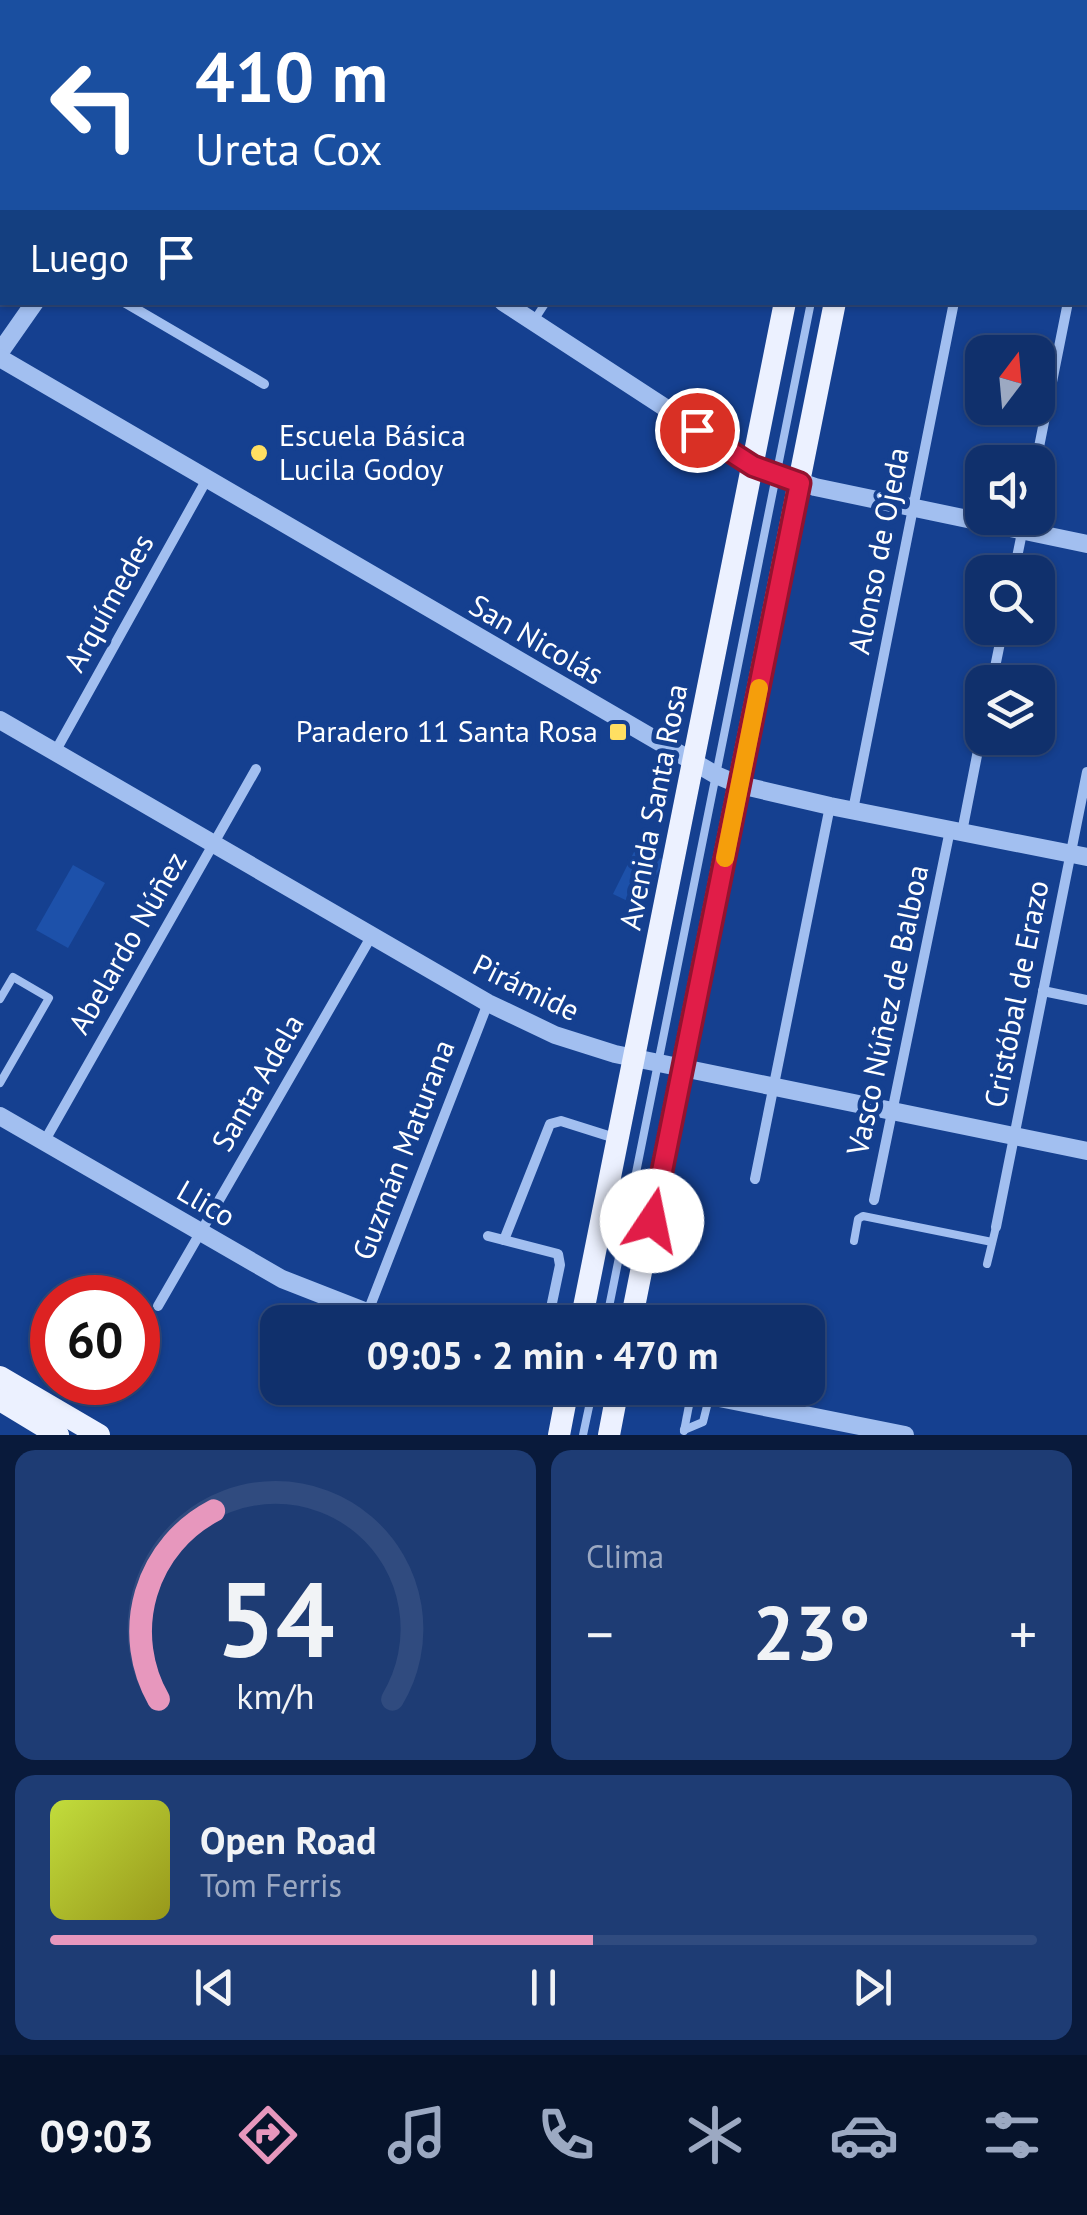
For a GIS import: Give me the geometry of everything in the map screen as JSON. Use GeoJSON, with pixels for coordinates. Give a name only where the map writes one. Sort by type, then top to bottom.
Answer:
{"type":"FeatureCollection","features":[{"type":"Feature","properties":{"kind":"main road","name":"Avenida Santa Rosa"},"geometry":{"type":"LineString","coordinates":[[584,1305],[784,305]]}},
{"type":"Feature","properties":{"kind":"main road"},"geometry":{"type":"LineString","coordinates":[[634,1305],[835,305]]}},
{"type":"Feature","properties":{"kind":"main road"},"geometry":{"type":"LineString","coordinates":[[0,1377],[99,1435]]}},
{"type":"Feature","properties":{"kind":"main road"},"geometry":{"type":"LineString","coordinates":[[0,1401],[58,1435]]}},
{"type":"Feature","properties":{"kind":"main road"},"geometry":{"type":"LineString","coordinates":[[558,1435],[564,1405]]}},
{"type":"Feature","properties":{"kind":"main road"},"geometry":{"type":"LineString","coordinates":[[608,1435],[614,1405]]}},
{"type":"Feature","properties":{"kind":"street"},"geometry":{"type":"LineString","coordinates":[[0,355],[33,305]]}},
{"type":"Feature","properties":{"kind":"street"},"geometry":{"type":"LineString","coordinates":[[129,305],[264,384]]}},
{"type":"Feature","properties":{"kind":"street"},"geometry":{"type":"LineString","coordinates":[[508,305],[753,466],[800,483],[965,515]]}},
{"type":"Feature","properties":{"kind":"street","name":"Alonso de Ojeda"},"geometry":{"type":"LineString","coordinates":[[853,810],[953,305]]}},
{"type":"Feature","properties":{"kind":"street"},"geometry":{"type":"LineString","coordinates":[[1039,445],[1067,305]]}},
{"type":"Feature","properties":{"kind":"street","name":"San Nicolás"},"geometry":{"type":"LineString","coordinates":[[0,355],[716,775],[740,785],[830,806],[1079,856]]}},
{"type":"Feature","properties":{"kind":"street","name":"Arquímedes"},"geometry":{"type":"LineString","coordinates":[[55,752],[208,479]]}},
{"type":"Feature","properties":{"kind":"street"},"geometry":{"type":"LineString","coordinates":[[1055,534],[1087,544]]}},
{"type":"Feature","properties":{"kind":"street","name":"Pirámide"},"geometry":{"type":"LineString","coordinates":[[0,720],[488,1003],[576,1043],[658,1064],[1087,1151]]}},
{"type":"Feature","properties":{"kind":"street","name":"Vasco Núñez de Balboa"},"geometry":{"type":"LineString","coordinates":[[874,1200],[976,755]]}},
{"type":"Feature","properties":{"kind":"street","name":"Abelardo Núñez"},"geometry":{"type":"LineString","coordinates":[[44,1142],[256,769]]}},
{"type":"Feature","properties":{"kind":"street","name":"Cristóbal de Erazo"},"geometry":{"type":"LineString","coordinates":[[996,1227],[1043,991],[1079,856],[1087,772]]}},
{"type":"Feature","properties":{"kind":"street"},"geometry":{"type":"LineString","coordinates":[[755,1179],[830,806]]}},
{"type":"Feature","properties":{"kind":"street","name":"Santa Adela"},"geometry":{"type":"LineString","coordinates":[[160,1303],[372,937]]}},
{"type":"Feature","properties":{"kind":"street"},"geometry":{"type":"LineString","coordinates":[[1043,991],[1087,1000]]}},
{"type":"Feature","properties":{"kind":"street","name":"Guzmán Maturana"},"geometry":{"type":"LineString","coordinates":[[371,1305],[488,1003]]}},
{"type":"Feature","properties":{"kind":"street","name":"Llico"},"geometry":{"type":"LineString","coordinates":[[0,1116],[282,1279],[343,1305]]}},
{"type":"Feature","properties":{"kind":"street"},"geometry":{"type":"LineString","coordinates":[[504,1240],[550,1124],[561,1121],[618,1139]]}},
{"type":"Feature","properties":{"kind":"street"},"geometry":{"type":"LineString","coordinates":[[488,1236],[552,1251],[560,1257],[551,1305]]}},
{"type":"Feature","properties":{"kind":"street"},"geometry":{"type":"LineString","coordinates":[[755,1405],[905,1435]]}},
{"type":"Feature","properties":{"kind":"lane"},"geometry":{"type":"LineString","coordinates":[[533,322],[544,305]]}},
{"type":"Feature","properties":{"kind":"lane"},"geometry":{"type":"LineString","coordinates":[[609,1305],[810,305]]}},
{"type":"Feature","properties":{"kind":"lane"},"geometry":{"type":"LineString","coordinates":[[0,999],[13,976],[49,998],[0,1083]]}},
{"type":"Feature","properties":{"kind":"lane"},"geometry":{"type":"LineString","coordinates":[[854,1240],[858,1219],[863,1216],[992,1242]]}},
{"type":"Feature","properties":{"kind":"lane"},"geometry":{"type":"LineString","coordinates":[[987,1264],[996,1227]]}},
{"type":"Feature","properties":{"kind":"lane"},"geometry":{"type":"LineString","coordinates":[[584,1435],[590,1405]]}},
{"type":"Feature","properties":{"kind":"lane"},"geometry":{"type":"LineString","coordinates":[[684,1433],[695,1405]]}},
{"type":"Feature","properties":{"kind":"lane"},"geometry":{"type":"LineString","coordinates":[[684,1433],[702,1422],[701,1405]]}},
{"type":"Feature","properties":{"kind":"shaded area"},"geometry":{"type":"Polygon","coordinates":[[[637,846],[664,860],[640,907],[613,894],[637,846]]]}},
{"type":"Feature","properties":{"kind":"shaded area"},"geometry":{"type":"Polygon","coordinates":[[[73,865],[105,883],[68,948],[36,930],[73,865]]]}},
{"type":"Feature","properties":{"kind":"slow traffic"},"geometry":{"type":"LineString","coordinates":[[725,858],[759,688]]}},
{"type":"Feature","properties":{"kind":"place","name":"Escuela Básica Lucila Godoy"},"geometry":{"type":"Point","coordinates":[259,453]}},
{"type":"Feature","properties":{"kind":"place","name":"Paradero 11 Santa Rosa"},"geometry":{"type":"Point","coordinates":[618,732]}},
{"type":"Feature","properties":{"kind":"route"},"geometry":{"type":"LineString","coordinates":[[652,1221],[800,483],[753,466],[697,430]]}}]}
